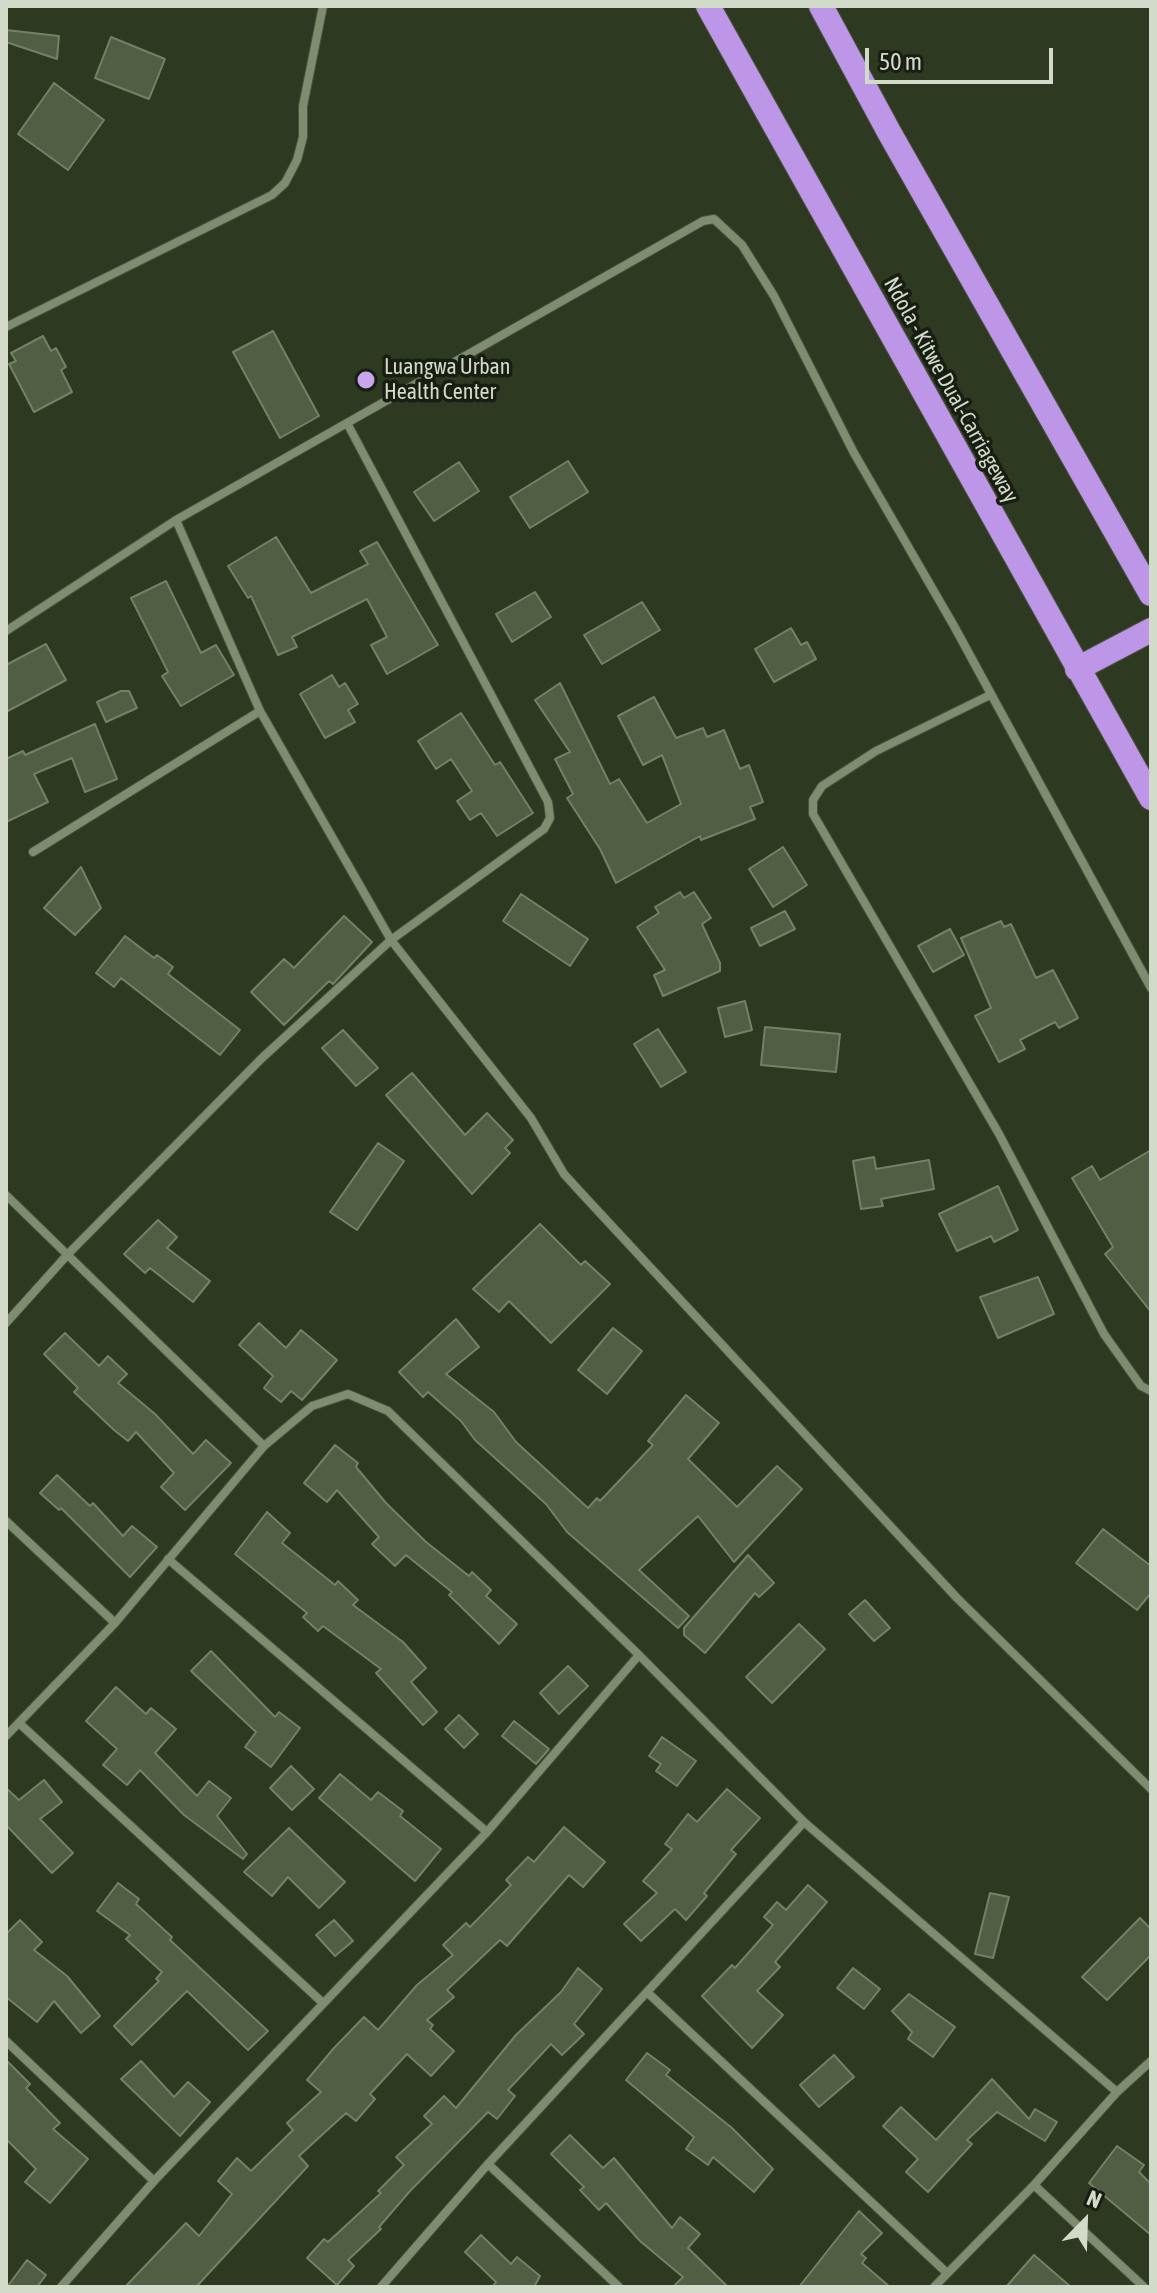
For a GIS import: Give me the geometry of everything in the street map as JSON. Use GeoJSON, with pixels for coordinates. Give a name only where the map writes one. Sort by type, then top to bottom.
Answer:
{"type":"FeatureCollection","features":[{"type":"Feature","properties":{"kind":"highway","name":"Ndola - Kitwe Dual-Carriageway"},"geometry":{"type":"LineString","coordinates":[[708,6],[1151,798]]}},
{"type":"Feature","properties":{"kind":"highway"},"geometry":{"type":"LineString","coordinates":[[821,6],[1151,594]]}},
{"type":"Feature","properties":{"kind":"highway"},"geometry":{"type":"LineString","coordinates":[[1077,669],[1151,630]]}},
{"type":"Feature","properties":{"kind":"street"},"geometry":{"type":"LineString","coordinates":[[6,327],[38,308],[272,195],[285,183],[297,160],[303,137],[303,106],[323,6]]}},
{"type":"Feature","properties":{"kind":"street"},"geometry":{"type":"LineString","coordinates":[[6,631],[176,520],[703,221],[714,219],[742,245],[774,296],[854,453],[1151,988]]}},
{"type":"Feature","properties":{"kind":"street"},"geometry":{"type":"LineString","coordinates":[[6,1323],[69,1253],[262,1058],[391,940],[544,829],[550,818],[548,802],[347,423]]}},
{"type":"Feature","properties":{"kind":"street"},"geometry":{"type":"LineString","coordinates":[[176,520],[260,711],[391,940],[531,1118],[564,1174],[957,1598],[1151,1789]]}},
{"type":"Feature","properties":{"kind":"street"},"geometry":{"type":"LineString","coordinates":[[990,695],[876,751],[822,786],[813,800],[813,814],[999,1134],[1104,1334],[1141,1386],[1151,1391]]}},
{"type":"Feature","properties":{"kind":"street"},"geometry":{"type":"LineString","coordinates":[[33,852],[260,711]]}},
{"type":"Feature","properties":{"kind":"street"},"geometry":{"type":"LineString","coordinates":[[6,1195],[264,1446]]}},
{"type":"Feature","properties":{"kind":"street"},"geometry":{"type":"LineString","coordinates":[[6,1736],[115,1623],[264,1446],[312,1406],[348,1394],[388,1411],[639,1655],[804,1822],[1117,2092]]}},
{"type":"Feature","properties":{"kind":"street"},"geometry":{"type":"LineString","coordinates":[[6,1521],[115,1623]]}},
{"type":"Feature","properties":{"kind":"street"},"geometry":{"type":"LineString","coordinates":[[168,1559],[487,1832]]}},
{"type":"Feature","properties":{"kind":"street"},"geometry":{"type":"LineString","coordinates":[[61,2287],[154,2181],[487,1832],[639,1655]]}},
{"type":"Feature","properties":{"kind":"street"},"geometry":{"type":"LineString","coordinates":[[19,1723],[323,2003]]}},
{"type":"Feature","properties":{"kind":"street"},"geometry":{"type":"LineString","coordinates":[[381,2287],[488,2164],[804,1822]]}},
{"type":"Feature","properties":{"kind":"street"},"geometry":{"type":"LineString","coordinates":[[648,1993],[947,2273]]}},
{"type":"Feature","properties":{"kind":"street"},"geometry":{"type":"LineString","coordinates":[[6,2041],[154,2181]]}},
{"type":"Feature","properties":{"kind":"street"},"geometry":{"type":"LineString","coordinates":[[934,2287],[1034,2185],[1117,2092],[1151,2061]]}},
{"type":"Feature","properties":{"kind":"street"},"geometry":{"type":"LineString","coordinates":[[488,2164],[619,2287]]}},
{"type":"Feature","properties":{"kind":"street"},"geometry":{"type":"LineString","coordinates":[[1034,2185],[1144,2287]]}},
{"type":"Feature","properties":{"kind":"building"},"geometry":{"type":"Polygon","coordinates":[[[6,30],[59,36],[57,59],[6,42],[6,30]]]}},
{"type":"Feature","properties":{"kind":"building"},"geometry":{"type":"Polygon","coordinates":[[[111,37],[165,59],[149,99],[95,78],[111,37]]]}},
{"type":"Feature","properties":{"kind":"building"},"geometry":{"type":"Polygon","coordinates":[[[54,83],[104,120],[68,170],[18,134],[54,83]]]}},
{"type":"Feature","properties":{"kind":"building"},"geometry":{"type":"Polygon","coordinates":[[[273,331],[319,416],[280,438],[233,352],[273,331]]]}},
{"type":"Feature","properties":{"kind":"building"},"geometry":{"type":"Polygon","coordinates":[[[43,336],[51,351],[56,348],[66,367],[61,370],[72,392],[34,412],[9,364],[16,361],[11,353],[43,336]]]}},
{"type":"Feature","properties":{"kind":"building"},"geometry":{"type":"Polygon","coordinates":[[[568,461],[588,492],[530,528],[510,497],[568,461]]]}},
{"type":"Feature","properties":{"kind":"building"},"geometry":{"type":"Polygon","coordinates":[[[459,462],[479,491],[434,521],[414,492],[459,462]]]}},
{"type":"Feature","properties":{"kind":"building"},"geometry":{"type":"Polygon","coordinates":[[[276,537],[311,593],[368,564],[360,551],[377,542],[438,645],[387,674],[371,645],[387,637],[367,599],[292,637],[297,647],[278,655],[251,596],[248,598],[228,566],[276,537]]]}},
{"type":"Feature","properties":{"kind":"building"},"geometry":{"type":"Polygon","coordinates":[[[166,581],[201,653],[216,645],[234,675],[181,706],[162,676],[168,672],[131,598],[166,581]]]}},
{"type":"Feature","properties":{"kind":"building"},"geometry":{"type":"Polygon","coordinates":[[[535,592],[551,617],[512,642],[496,614],[535,592]]]}},
{"type":"Feature","properties":{"kind":"building"},"geometry":{"type":"Polygon","coordinates":[[[642,602],[660,630],[602,664],[584,635],[642,602]]]}},
{"type":"Feature","properties":{"kind":"building"},"geometry":{"type":"Polygon","coordinates":[[[791,628],[801,645],[807,642],[816,659],[774,682],[755,649],[791,628]]]}},
{"type":"Feature","properties":{"kind":"building"},"geometry":{"type":"Polygon","coordinates":[[[46,644],[66,680],[6,712],[6,665],[46,644]]]}},
{"type":"Feature","properties":{"kind":"building"},"geometry":{"type":"Polygon","coordinates":[[[332,675],[339,687],[345,683],[358,704],[348,710],[355,722],[325,738],[300,694],[332,675]]]}},
{"type":"Feature","properties":{"kind":"building"},"geometry":{"type":"Polygon","coordinates":[[[560,683],[610,784],[619,779],[647,823],[681,804],[662,755],[643,765],[618,716],[654,697],[676,738],[703,728],[707,737],[724,730],[740,769],[749,765],[763,802],[750,807],[755,819],[701,840],[700,836],[616,883],[600,849],[567,798],[573,794],[555,759],[570,752],[535,700],[560,683]]]}},
{"type":"Feature","properties":{"kind":"building"},"geometry":{"type":"Polygon","coordinates":[[[121,691],[129,691],[137,708],[106,722],[97,702],[121,691]]]}},
{"type":"Feature","properties":{"kind":"building"},"geometry":{"type":"Polygon","coordinates":[[[461,713],[495,765],[500,762],[533,813],[497,836],[481,813],[470,820],[457,801],[472,791],[451,759],[436,769],[418,741],[461,713]]]}},
{"type":"Feature","properties":{"kind":"building"},"geometry":{"type":"Polygon","coordinates":[[[95,724],[117,779],[85,792],[72,758],[34,774],[48,802],[6,822],[6,759],[23,751],[25,755],[95,724]]]}},
{"type":"Feature","properties":{"kind":"building"},"geometry":{"type":"Polygon","coordinates":[[[783,847],[807,885],[773,907],[749,869],[783,847]]]}},
{"type":"Feature","properties":{"kind":"building"},"geometry":{"type":"Polygon","coordinates":[[[81,867],[101,908],[75,935],[44,908],[81,867]]]}},
{"type":"Feature","properties":{"kind":"building"},"geometry":{"type":"Polygon","coordinates":[[[680,892],[684,898],[694,892],[711,918],[702,924],[720,963],[720,971],[663,996],[654,975],[665,970],[637,927],[659,913],[655,907],[680,892]]]}},
{"type":"Feature","properties":{"kind":"building"},"geometry":{"type":"Polygon","coordinates":[[[521,894],[588,939],[570,966],[503,921],[521,894]]]}},
{"type":"Feature","properties":{"kind":"building"},"geometry":{"type":"Polygon","coordinates":[[[785,911],[795,929],[760,946],[751,928],[785,911]]]}},
{"type":"Feature","properties":{"kind":"building"},"geometry":{"type":"Polygon","coordinates":[[[344,916],[372,942],[333,984],[329,981],[284,1025],[251,992],[284,959],[294,968],[344,916]]]}},
{"type":"Feature","properties":{"kind":"building"},"geometry":{"type":"Polygon","coordinates":[[[1001,921],[1004,927],[1011,924],[1036,978],[1053,970],[1078,1018],[1059,1028],[1055,1022],[1020,1040],[1025,1049],[999,1062],[975,1016],[991,1008],[961,938],[1001,921]]]}},
{"type":"Feature","properties":{"kind":"building"},"geometry":{"type":"Polygon","coordinates":[[[950,929],[964,955],[933,972],[918,946],[950,929]]]}},
{"type":"Feature","properties":{"kind":"building"},"geometry":{"type":"Polygon","coordinates":[[[125,936],[154,958],[157,955],[173,967],[168,974],[240,1030],[220,1055],[121,978],[114,987],[96,973],[125,936]]]}},
{"type":"Feature","properties":{"kind":"building"},"geometry":{"type":"Polygon","coordinates":[[[745,1001],[752,1030],[725,1037],[718,1008],[745,1001]]]}},
{"type":"Feature","properties":{"kind":"building"},"geometry":{"type":"Polygon","coordinates":[[[765,1027],[840,1034],[836,1072],[761,1065],[765,1027]]]}},
{"type":"Feature","properties":{"kind":"building"},"geometry":{"type":"Polygon","coordinates":[[[658,1029],[686,1072],[661,1087],[634,1044],[658,1029]]]}},
{"type":"Feature","properties":{"kind":"building"},"geometry":{"type":"Polygon","coordinates":[[[343,1030],[378,1068],[356,1086],[322,1048],[343,1030]]]}},
{"type":"Feature","properties":{"kind":"building"},"geometry":{"type":"Polygon","coordinates":[[[412,1073],[465,1135],[487,1113],[513,1140],[505,1148],[510,1153],[472,1194],[386,1095],[412,1073]]]}},
{"type":"Feature","properties":{"kind":"building"},"geometry":{"type":"Polygon","coordinates":[[[378,1143],[404,1161],[357,1230],[330,1212],[378,1143]]]}},
{"type":"Feature","properties":{"kind":"building"},"geometry":{"type":"Polygon","coordinates":[[[1151,1150],[1151,1312],[1105,1254],[1113,1247],[1072,1178],[1092,1166],[1100,1180],[1151,1150]]]}},
{"type":"Feature","properties":{"kind":"building"},"geometry":{"type":"Polygon","coordinates":[[[874,1157],[876,1169],[929,1160],[934,1189],[881,1199],[883,1206],[861,1209],[853,1161],[874,1157]]]}},
{"type":"Feature","properties":{"kind":"building"},"geometry":{"type":"Polygon","coordinates":[[[998,1186],[1018,1230],[994,1242],[991,1236],[957,1251],[939,1214],[998,1186]]]}},
{"type":"Feature","properties":{"kind":"building"},"geometry":{"type":"Polygon","coordinates":[[[158,1220],[177,1237],[167,1248],[210,1281],[193,1302],[150,1268],[145,1273],[124,1254],[158,1220]]]}},
{"type":"Feature","properties":{"kind":"building"},"geometry":{"type":"Polygon","coordinates":[[[540,1224],[581,1265],[585,1261],[610,1284],[551,1343],[509,1301],[499,1312],[473,1289],[540,1224]]]}},
{"type":"Feature","properties":{"kind":"building"},"geometry":{"type":"Polygon","coordinates":[[[1038,1277],[1054,1314],[998,1338],[980,1297],[1038,1277]]]}},
{"type":"Feature","properties":{"kind":"building"},"geometry":{"type":"Polygon","coordinates":[[[456,1319],[479,1347],[446,1374],[494,1412],[516,1442],[588,1508],[597,1498],[600,1501],[653,1445],[648,1441],[686,1395],[719,1423],[688,1459],[737,1507],[777,1466],[802,1489],[734,1562],[698,1516],[639,1570],[689,1616],[678,1628],[567,1532],[546,1504],[475,1440],[461,1421],[428,1392],[423,1397],[399,1372],[456,1319]]]}},
{"type":"Feature","properties":{"kind":"building"},"geometry":{"type":"Polygon","coordinates":[[[259,1323],[286,1348],[301,1330],[337,1360],[302,1400],[291,1391],[281,1402],[264,1388],[273,1376],[239,1345],[259,1323]]]}},
{"type":"Feature","properties":{"kind":"building"},"geometry":{"type":"Polygon","coordinates":[[[613,1328],[642,1351],[607,1394],[578,1370],[613,1328]]]}},
{"type":"Feature","properties":{"kind":"building"},"geometry":{"type":"Polygon","coordinates":[[[65,1333],[99,1366],[108,1356],[127,1374],[118,1383],[155,1414],[193,1454],[206,1440],[231,1463],[185,1510],[161,1487],[174,1473],[136,1432],[128,1441],[114,1430],[74,1392],[78,1388],[44,1354],[65,1333]]]}},
{"type":"Feature","properties":{"kind":"building"},"geometry":{"type":"Polygon","coordinates":[[[335,1445],[358,1463],[356,1467],[386,1503],[426,1542],[469,1576],[472,1572],[491,1590],[486,1596],[517,1624],[499,1644],[449,1595],[452,1592],[406,1555],[395,1566],[372,1544],[379,1537],[337,1490],[327,1502],[304,1483],[335,1445]]]}},
{"type":"Feature","properties":{"kind":"building"},"geometry":{"type":"Polygon","coordinates":[[[57,1475],[90,1506],[93,1503],[123,1536],[132,1526],[157,1547],[130,1577],[61,1508],[59,1510],[40,1493],[57,1475]]]}},
{"type":"Feature","properties":{"kind":"building"},"geometry":{"type":"Polygon","coordinates":[[[267,1512],[290,1533],[282,1543],[335,1585],[338,1581],[358,1600],[353,1605],[403,1642],[426,1668],[411,1682],[437,1712],[423,1725],[376,1673],[381,1669],[323,1626],[318,1631],[303,1617],[307,1613],[235,1554],[267,1512]]]}},
{"type":"Feature","properties":{"kind":"building"},"geometry":{"type":"Polygon","coordinates":[[[1103,1529],[1151,1566],[1151,1593],[1137,1610],[1076,1563],[1103,1529]]]}},
{"type":"Feature","properties":{"kind":"building"},"geometry":{"type":"Polygon","coordinates":[[[748,1555],[774,1583],[759,1597],[755,1593],[705,1653],[684,1635],[684,1628],[748,1555]]]}},
{"type":"Feature","properties":{"kind":"building"},"geometry":{"type":"Polygon","coordinates":[[[865,1600],[890,1628],[874,1641],[849,1614],[865,1600]]]}},
{"type":"Feature","properties":{"kind":"building"},"geometry":{"type":"Polygon","coordinates":[[[799,1624],[825,1649],[772,1703],[746,1677],[799,1624]]]}},
{"type":"Feature","properties":{"kind":"building"},"geometry":{"type":"Polygon","coordinates":[[[211,1651],[275,1717],[279,1712],[300,1728],[271,1767],[245,1747],[256,1732],[191,1671],[211,1651]]]}},
{"type":"Feature","properties":{"kind":"building"},"geometry":{"type":"Polygon","coordinates":[[[568,1666],[588,1686],[559,1714],[540,1693],[568,1666]]]}},
{"type":"Feature","properties":{"kind":"building"},"geometry":{"type":"Polygon","coordinates":[[[116,1687],[146,1714],[151,1708],[176,1729],[155,1753],[197,1796],[209,1781],[231,1798],[217,1816],[247,1854],[243,1859],[184,1815],[140,1770],[127,1785],[103,1765],[117,1749],[86,1721],[116,1687]]]}},
{"type":"Feature","properties":{"kind":"building"},"geometry":{"type":"Polygon","coordinates":[[[459,1715],[478,1734],[464,1748],[445,1729],[459,1715]]]}},
{"type":"Feature","properties":{"kind":"building"},"geometry":{"type":"Polygon","coordinates":[[[514,1721],[549,1749],[536,1764],[502,1736],[514,1721]]]}},
{"type":"Feature","properties":{"kind":"building"},"geometry":{"type":"Polygon","coordinates":[[[662,1737],[696,1761],[677,1786],[656,1771],[661,1764],[649,1756],[662,1737]]]}},
{"type":"Feature","properties":{"kind":"building"},"geometry":{"type":"Polygon","coordinates":[[[291,1766],[314,1789],[292,1810],[270,1788],[291,1766]]]}},
{"type":"Feature","properties":{"kind":"building"},"geometry":{"type":"Polygon","coordinates":[[[340,1774],[371,1800],[378,1792],[403,1811],[400,1816],[441,1849],[415,1881],[319,1798],[340,1774]]]}},
{"type":"Feature","properties":{"kind":"building"},"geometry":{"type":"Polygon","coordinates":[[[44,1780],[62,1802],[40,1819],[73,1853],[52,1873],[6,1825],[6,1788],[19,1800],[44,1780]]]}},
{"type":"Feature","properties":{"kind":"building"},"geometry":{"type":"Polygon","coordinates":[[[727,1789],[760,1818],[731,1850],[736,1854],[686,1920],[675,1909],[641,1941],[624,1924],[657,1893],[643,1881],[672,1849],[665,1844],[688,1814],[697,1822],[727,1789]]]}},
{"type":"Feature","properties":{"kind":"building"},"geometry":{"type":"Polygon","coordinates":[[[564,1827],[605,1862],[583,1887],[569,1875],[507,1946],[500,1940],[447,1990],[454,1997],[427,2020],[433,2025],[430,2029],[454,2051],[431,2076],[407,2054],[370,2094],[375,2099],[356,2121],[346,2113],[299,2156],[308,2166],[196,2287],[125,2287],[186,2223],[199,2236],[232,2194],[218,2181],[237,2158],[251,2171],[293,2130],[287,2123],[321,2092],[307,2080],[334,2048],[364,2017],[378,2030],[417,1985],[453,1955],[443,1945],[466,1923],[470,1927],[511,1885],[506,1880],[528,1857],[534,1862],[564,1827]]]}},
{"type":"Feature","properties":{"kind":"building"},"geometry":{"type":"Polygon","coordinates":[[[289,1828],[345,1882],[319,1908],[288,1877],[272,1896],[244,1872],[289,1828]]]}},
{"type":"Feature","properties":{"kind":"building"},"geometry":{"type":"Polygon","coordinates":[[[118,1883],[139,1899],[136,1904],[172,1937],[170,1940],[268,2031],[248,2050],[187,1991],[132,2045],[114,2026],[159,1981],[156,1979],[162,1972],[126,1939],[130,1935],[97,1911],[118,1883]]]}},
{"type":"Feature","properties":{"kind":"building"},"geometry":{"type":"Polygon","coordinates":[[[808,1885],[827,1902],[775,1962],[780,1967],[757,1991],[783,2015],[752,2048],[702,1996],[732,1965],[735,1968],[773,1925],[764,1917],[777,1902],[786,1910],[808,1885]]]}},
{"type":"Feature","properties":{"kind":"building"},"geometry":{"type":"Polygon","coordinates":[[[990,1893],[1009,1897],[993,1958],[975,1954],[990,1893]]]}},
{"type":"Feature","properties":{"kind":"building"},"geometry":{"type":"Polygon","coordinates":[[[1140,1918],[1151,1929],[1151,1955],[1107,2000],[1082,1977],[1140,1918]]]}},
{"type":"Feature","properties":{"kind":"building"},"geometry":{"type":"Polygon","coordinates":[[[20,1920],[42,1942],[34,1950],[67,1976],[100,2016],[81,2033],[54,2001],[37,2022],[6,1997],[6,1934],[20,1920]]]}},
{"type":"Feature","properties":{"kind":"building"},"geometry":{"type":"Polygon","coordinates":[[[334,1920],[353,1941],[335,1956],[316,1935],[334,1920]]]}},
{"type":"Feature","properties":{"kind":"building"},"geometry":{"type":"Polygon","coordinates":[[[578,1968],[602,1989],[574,2024],[584,2034],[562,2055],[551,2044],[508,2090],[515,2096],[497,2119],[488,2112],[410,2191],[379,2227],[381,2229],[348,2260],[354,2266],[337,2285],[307,2258],[324,2239],[328,2242],[381,2193],[378,2191],[404,2165],[396,2157],[432,2124],[424,2116],[444,2096],[456,2108],[516,2035],[561,1992],[578,1968]]]}},
{"type":"Feature","properties":{"kind":"building"},"geometry":{"type":"Polygon","coordinates":[[[853,1968],[880,1989],[864,2009],[837,1988],[853,1968]]]}},
{"type":"Feature","properties":{"kind":"building"},"geometry":{"type":"Polygon","coordinates":[[[909,1994],[955,2027],[933,2057],[908,2039],[912,2032],[892,2011],[909,1994]]]}},
{"type":"Feature","properties":{"kind":"building"},"geometry":{"type":"Polygon","coordinates":[[[647,2053],[670,2070],[666,2075],[732,2128],[773,2169],[754,2192],[713,2157],[708,2165],[686,2149],[694,2137],[626,2080],[647,2053]]]}},
{"type":"Feature","properties":{"kind":"building"},"geometry":{"type":"Polygon","coordinates":[[[834,2055],[854,2077],[819,2107],[800,2085],[834,2055]]]}},
{"type":"Feature","properties":{"kind":"building"},"geometry":{"type":"Polygon","coordinates":[[[6,2060],[30,2084],[26,2088],[60,2123],[53,2129],[88,2159],[50,2203],[25,2182],[36,2169],[6,2139],[6,2060]]]}},
{"type":"Feature","properties":{"kind":"building"},"geometry":{"type":"Polygon","coordinates":[[[141,2061],[174,2097],[188,2082],[210,2102],[180,2136],[121,2079],[141,2061]]]}},
{"type":"Feature","properties":{"kind":"building"},"geometry":{"type":"Polygon","coordinates":[[[992,2079],[1029,2119],[1035,2109],[1057,2122],[1045,2141],[997,2112],[967,2140],[972,2144],[928,2192],[906,2172],[918,2159],[883,2126],[901,2107],[936,2140],[992,2079]]]}},
{"type":"Feature","properties":{"kind":"building"},"geometry":{"type":"Polygon","coordinates":[[[570,2135],[603,2168],[614,2158],[672,2228],[680,2217],[700,2234],[688,2248],[728,2287],[673,2287],[683,2277],[640,2241],[606,2203],[599,2210],[580,2190],[584,2187],[551,2154],[570,2135]]]}},
{"type":"Feature","properties":{"kind":"building"},"geometry":{"type":"Polygon","coordinates":[[[1117,2146],[1144,2165],[1139,2172],[1151,2184],[1151,2235],[1089,2183],[1117,2146]]]}},
{"type":"Feature","properties":{"kind":"building"},"geometry":{"type":"Polygon","coordinates":[[[859,2211],[882,2233],[861,2254],[866,2258],[862,2263],[890,2287],[799,2287],[859,2211]]]}},
{"type":"Feature","properties":{"kind":"building"},"geometry":{"type":"Polygon","coordinates":[[[481,2235],[511,2264],[517,2257],[540,2276],[534,2287],[492,2287],[496,2282],[465,2252],[481,2235]]]}},
{"type":"Feature","properties":{"kind":"building"},"geometry":{"type":"Polygon","coordinates":[[[1034,2255],[1071,2287],[1006,2287],[1034,2255]]]}},
{"type":"Feature","properties":{"kind":"building"},"geometry":{"type":"Polygon","coordinates":[[[27,2260],[46,2275],[37,2287],[7,2287],[27,2260]]]}},
{"type":"Feature","properties":{"kind":"place","name":"Luangwa Urban Health Center"},"geometry":{"type":"Point","coordinates":[366,380]}}]}
